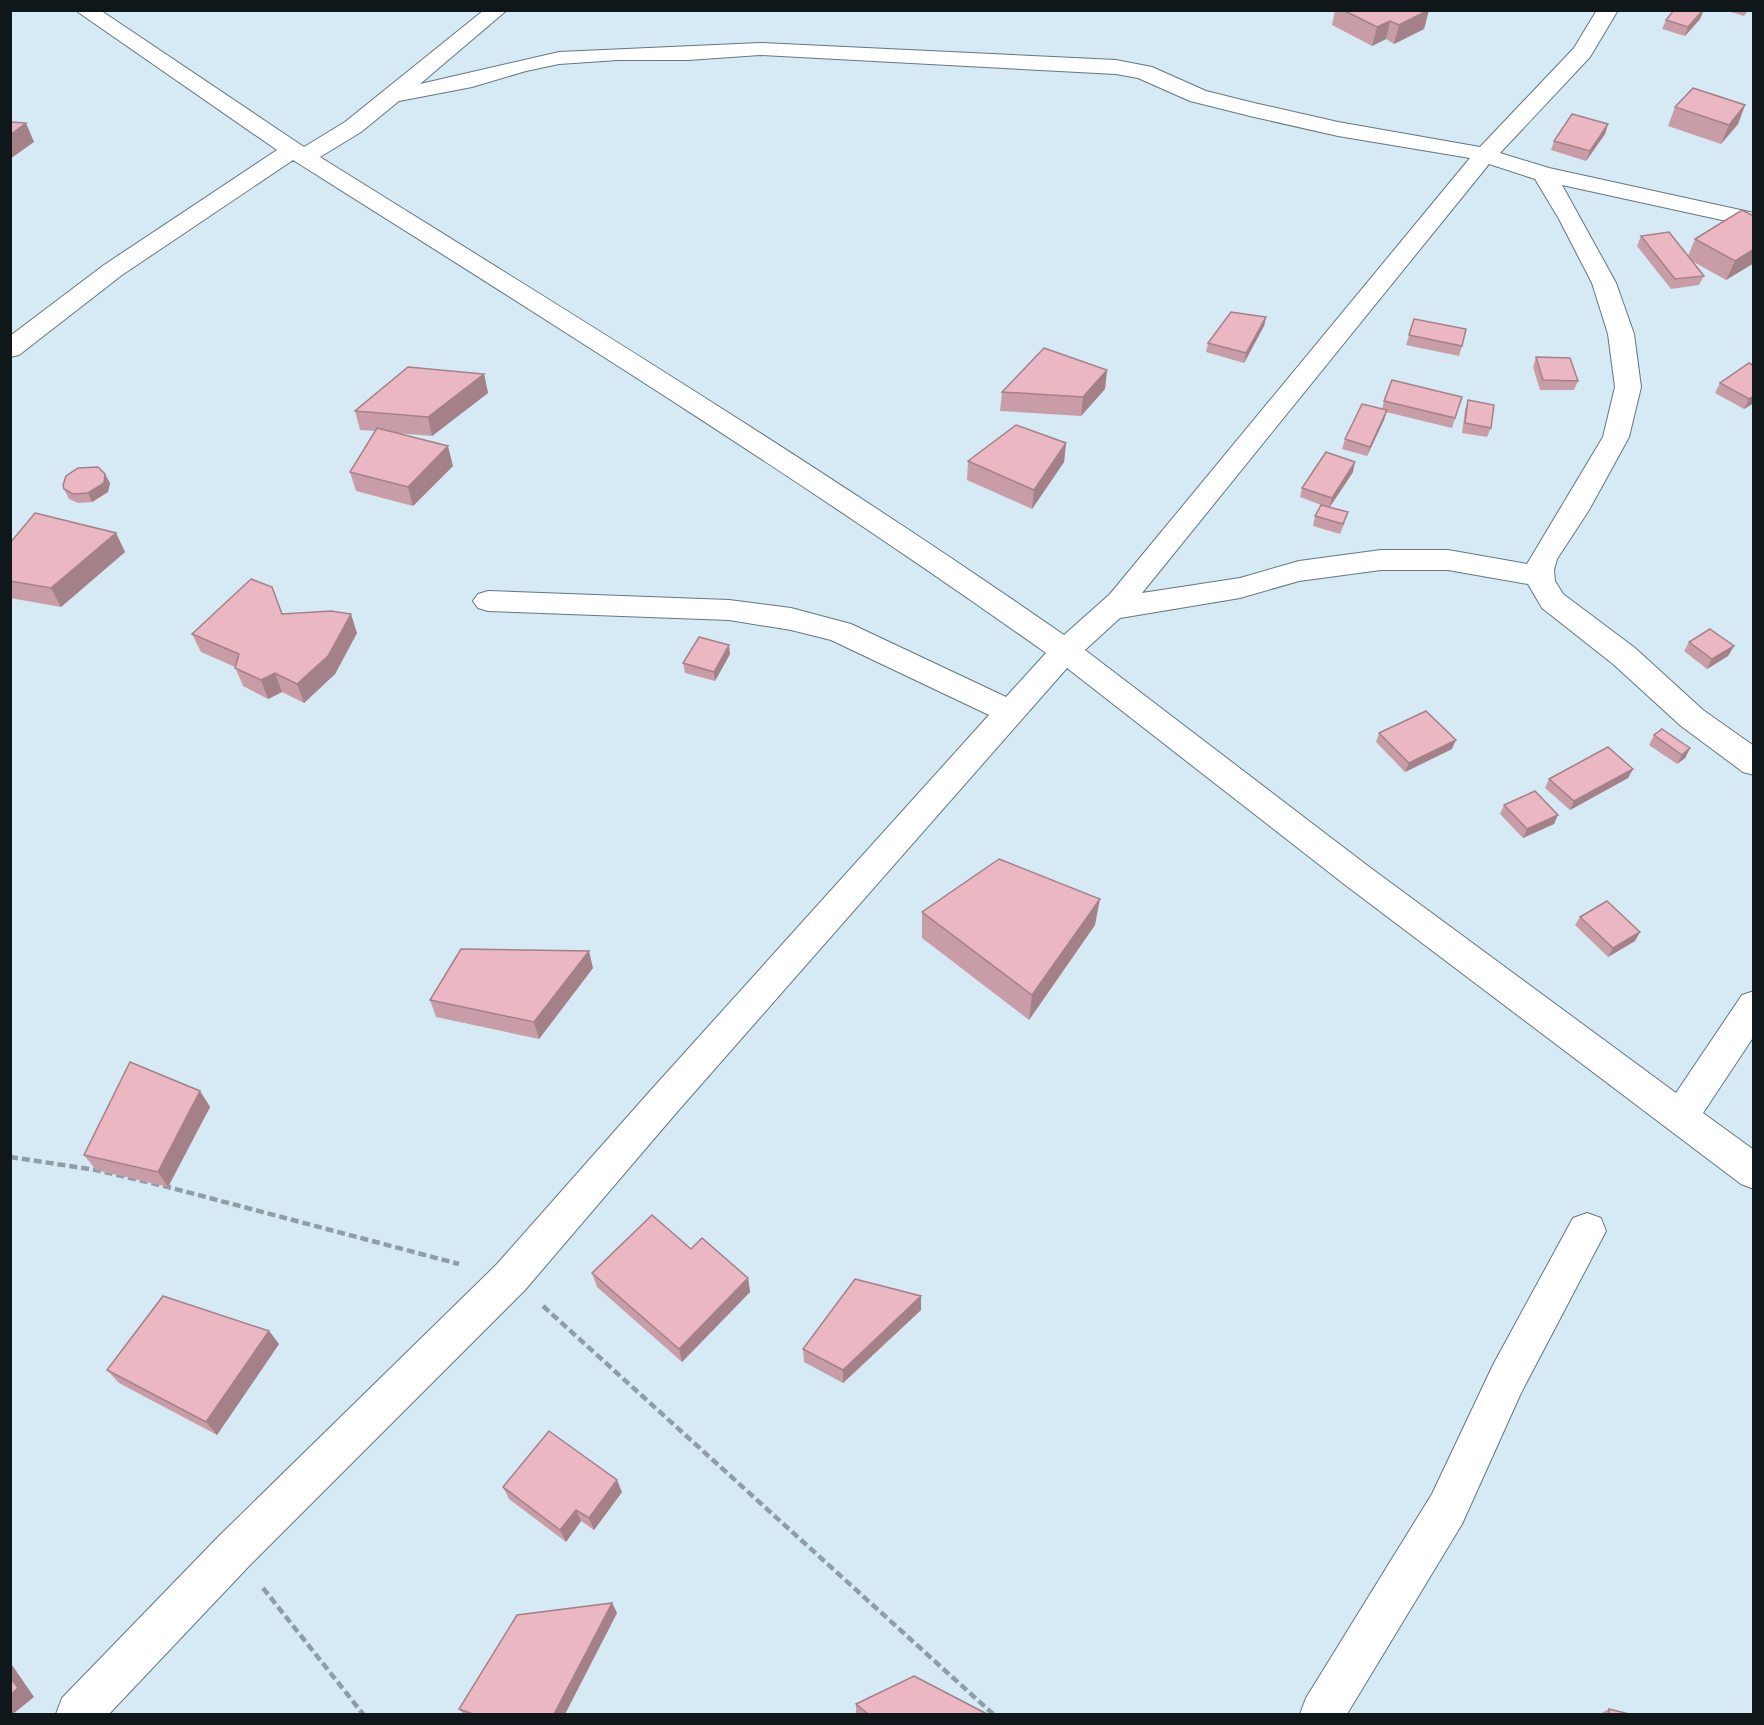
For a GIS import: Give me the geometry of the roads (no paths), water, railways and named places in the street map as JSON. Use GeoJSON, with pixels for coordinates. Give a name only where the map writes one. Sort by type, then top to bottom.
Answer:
{"type":"FeatureCollection","features":[{"type":"Feature","properties":{"kind":"street"},"geometry":{"type":"LineString","coordinates":[[85,10],[299,154],[796,469],[1065,651],[1366,882],[1754,1172]]}},
{"type":"Feature","properties":{"kind":"street"},"geometry":{"type":"LineString","coordinates":[[10,349],[113,270],[299,154],[353,127],[497,10]]}},
{"type":"Feature","properties":{"kind":"street"},"geometry":{"type":"LineString","coordinates":[[78,1714],[234,1551],[511,1277],[664,1101],[1065,651],[1128,592],[1483,157],[1582,52],[1608,10]]}},
{"type":"Feature","properties":{"kind":"street"},"geometry":{"type":"LineString","coordinates":[[395,95],[472,80],[522,65],[559,58],[618,54],[688,54],[760,49],[1116,67],[1144,72],[1198,96],[1243,107],[1338,129],[1463,149],[1544,174],[1754,220]]}},
{"type":"Feature","properties":{"kind":"street"},"geometry":{"type":"LineString","coordinates":[[1544,174],[1571,219],[1604,283],[1621,334],[1628,387],[1616,437],[1575,510],[1543,558],[1540,576],[1552,601],[1624,656],[1692,718],[1754,763]]}},
{"type":"Feature","properties":{"kind":"street"},"geometry":{"type":"LineString","coordinates":[[1111,609],[1240,588],[1299,571],[1381,560],[1448,560],[1540,576]]}},
{"type":"Feature","properties":{"kind":"street"},"geometry":{"type":"LineString","coordinates":[[488,601],[729,610],[791,619],[840,632],[1011,712]]}},
{"type":"Feature","properties":{"kind":"street"},"geometry":{"type":"LineString","coordinates":[[1680,1117],[1754,1006]]}},
{"type":"Feature","properties":{"kind":"street"},"geometry":{"type":"LineString","coordinates":[[1323,1714],[1447,1509],[1507,1379],[1587,1231]]}}]}
